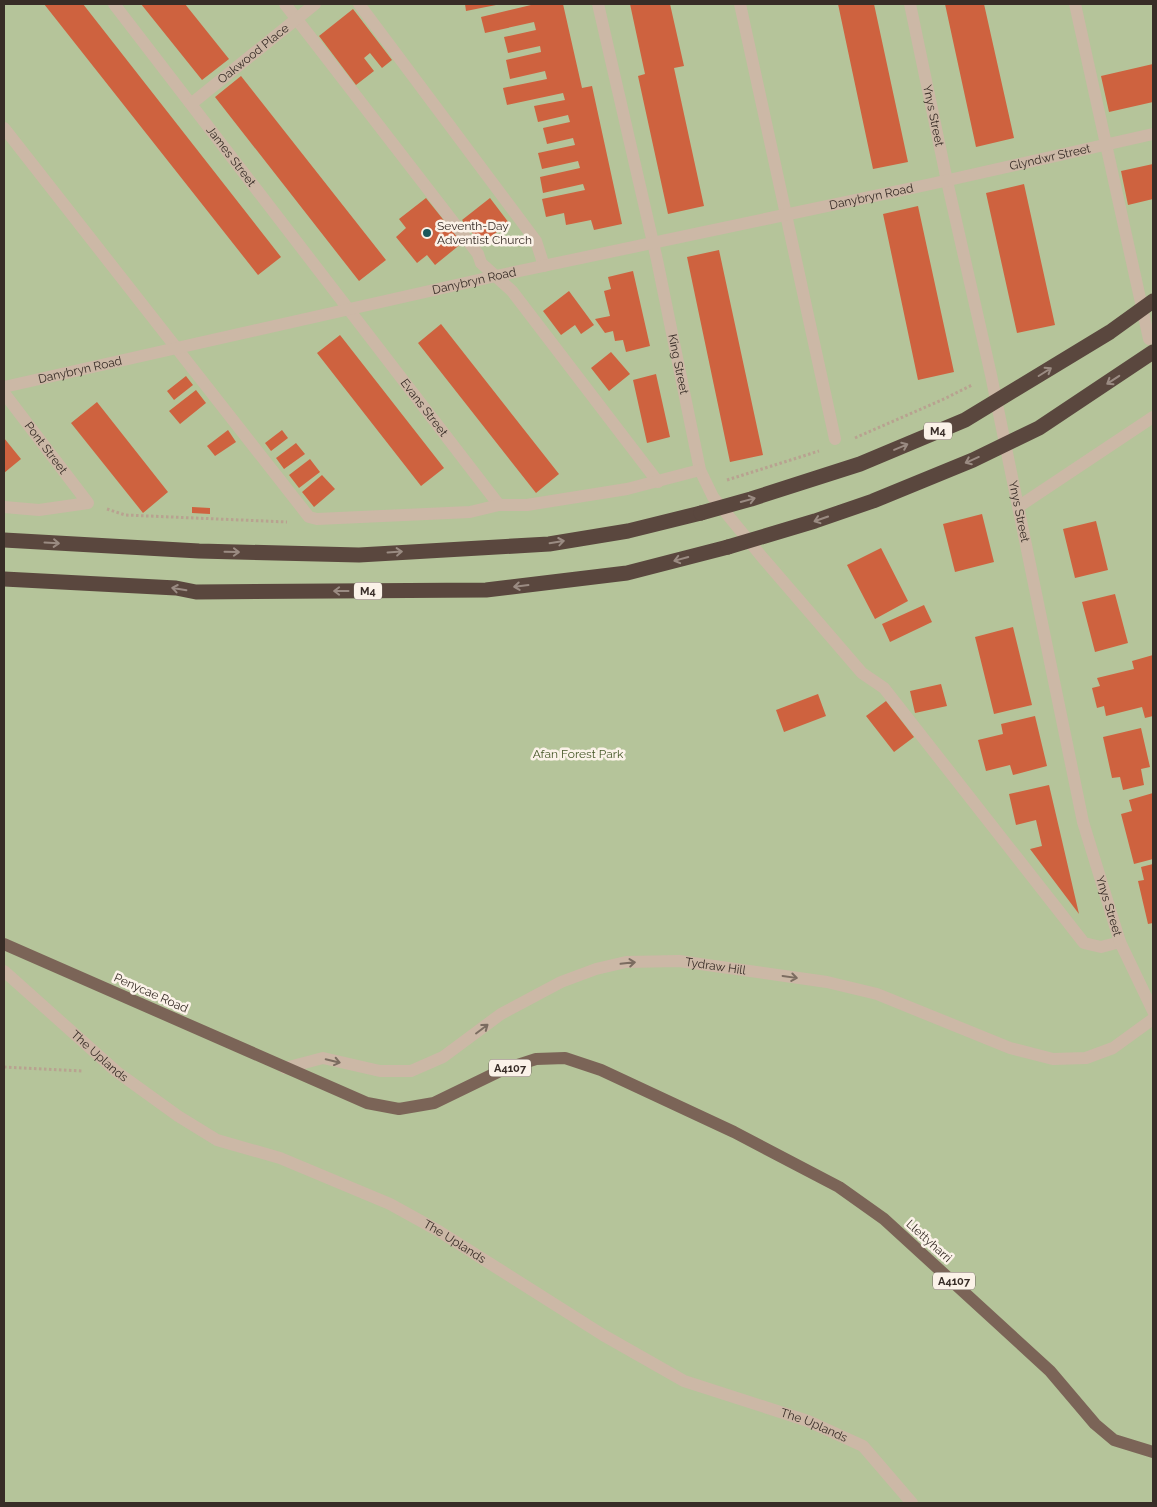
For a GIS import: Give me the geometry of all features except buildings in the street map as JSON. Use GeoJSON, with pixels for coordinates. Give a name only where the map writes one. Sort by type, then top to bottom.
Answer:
{"type":"FeatureCollection","features":[{"type":"Feature","properties":{"kind":"highway","name":"M4"},"geometry":{"type":"LineString","coordinates":[[4,540],[199,551],[359,555],[548,544],[628,531],[751,499],[860,464],[965,420],[1110,332],[1153,301]]}},
{"type":"Feature","properties":{"kind":"highway","name":"M4"},"geometry":{"type":"LineString","coordinates":[[4,579],[176,588],[196,592],[486,590],[627,573],[728,547],[815,521],[873,501],[973,460],[1039,428],[1152,342]]}},
{"type":"Feature","properties":{"kind":"main road","name":"Penycae Road"},"geometry":{"type":"LineString","coordinates":[[4,944],[285,1068]]}},
{"type":"Feature","properties":{"kind":"main road","name":"Llettyharri"},"geometry":{"type":"LineString","coordinates":[[285,1068],[366,1103],[399,1109],[434,1103],[502,1070],[536,1059],[564,1058],[601,1070],[734,1132],[838,1187],[884,1218],[1050,1371],[1095,1424],[1114,1440],[1153,1452]]}},
{"type":"Feature","properties":{"kind":"street","name":"James Street"},"geometry":{"type":"LineString","coordinates":[[114,4],[350,309]]}},
{"type":"Feature","properties":{"kind":"street"},"geometry":{"type":"LineString","coordinates":[[284,4],[478,254],[481,263],[512,291],[658,482]]}},
{"type":"Feature","properties":{"kind":"street","name":"Oakwood Place"},"geometry":{"type":"LineString","coordinates":[[191,104],[316,4]]}},
{"type":"Feature","properties":{"kind":"street"},"geometry":{"type":"LineString","coordinates":[[359,4],[536,241],[544,266]]}},
{"type":"Feature","properties":{"kind":"street","name":"King Street"},"geometry":{"type":"LineString","coordinates":[[598,4],[654,244],[700,470],[713,497],[862,673],[884,688],[1084,943],[1101,947],[1120,942]]}},
{"type":"Feature","properties":{"kind":"street"},"geometry":{"type":"LineString","coordinates":[[740,4],[835,439]]}},
{"type":"Feature","properties":{"kind":"street","name":"Ynys Street"},"geometry":{"type":"LineString","coordinates":[[910,4],[1083,822],[1120,942],[1153,1011]]}},
{"type":"Feature","properties":{"kind":"street"},"geometry":{"type":"LineString","coordinates":[[1075,4],[1152,342],[1153,366]]}},
{"type":"Feature","properties":{"kind":"street"},"geometry":{"type":"LineString","coordinates":[[4,128],[309,517],[317,519],[470,512],[499,505],[527,505],[628,490],[700,470]]}},
{"type":"Feature","properties":{"kind":"street","name":"Glyndwr Street"},"geometry":{"type":"LineString","coordinates":[[947,181],[1153,134]]}},
{"type":"Feature","properties":{"kind":"street","name":"Danybryn Road"},"geometry":{"type":"LineString","coordinates":[[4,387],[496,276],[947,181]]}},
{"type":"Feature","properties":{"kind":"street","name":"Evans Street"},"geometry":{"type":"LineString","coordinates":[[350,309],[499,505]]}},
{"type":"Feature","properties":{"kind":"street","name":"Pont Street"},"geometry":{"type":"LineString","coordinates":[[4,393],[88,503]]}},
{"type":"Feature","properties":{"kind":"street"},"geometry":{"type":"LineString","coordinates":[[1018,508],[1153,417]]}},
{"type":"Feature","properties":{"kind":"street"},"geometry":{"type":"LineString","coordinates":[[4,508],[39,510],[88,503]]}},
{"type":"Feature","properties":{"kind":"street","name":"Tydraw Hill"},"geometry":{"type":"LineString","coordinates":[[285,1068],[322,1058],[380,1071],[411,1071],[444,1057],[501,1014],[561,982],[596,969],[626,962],[679,961],[827,982],[877,994],[1010,1048],[1053,1059],[1086,1058],[1113,1048],[1153,1019]]}},
{"type":"Feature","properties":{"kind":"street","name":"The Uplands"},"geometry":{"type":"LineString","coordinates":[[4,971],[117,1072],[178,1116],[217,1140],[280,1158],[398,1208],[437,1230],[603,1335],[684,1381],[808,1421],[863,1446],[912,1503]]}},
{"type":"Feature","properties":{"kind":"path"},"geometry":{"type":"LineString","coordinates":[[88,503],[125,516],[297,522],[309,517]]}},
{"type":"Feature","properties":{"kind":"path"},"geometry":{"type":"LineString","coordinates":[[4,1067],[117,1072]]}},
{"type":"Feature","properties":{"kind":"green space","name":"Afan Forest Park"},"geometry":{"type":"Polygon","coordinates":[[[4,4],[1153,4],[1153,1503],[4,1503],[4,4]]]}},
{"type":"Feature","properties":{"kind":"place","name":"Seventh-Day Adventist Church"},"geometry":{"type":"Point","coordinates":[427,233]}}]}
